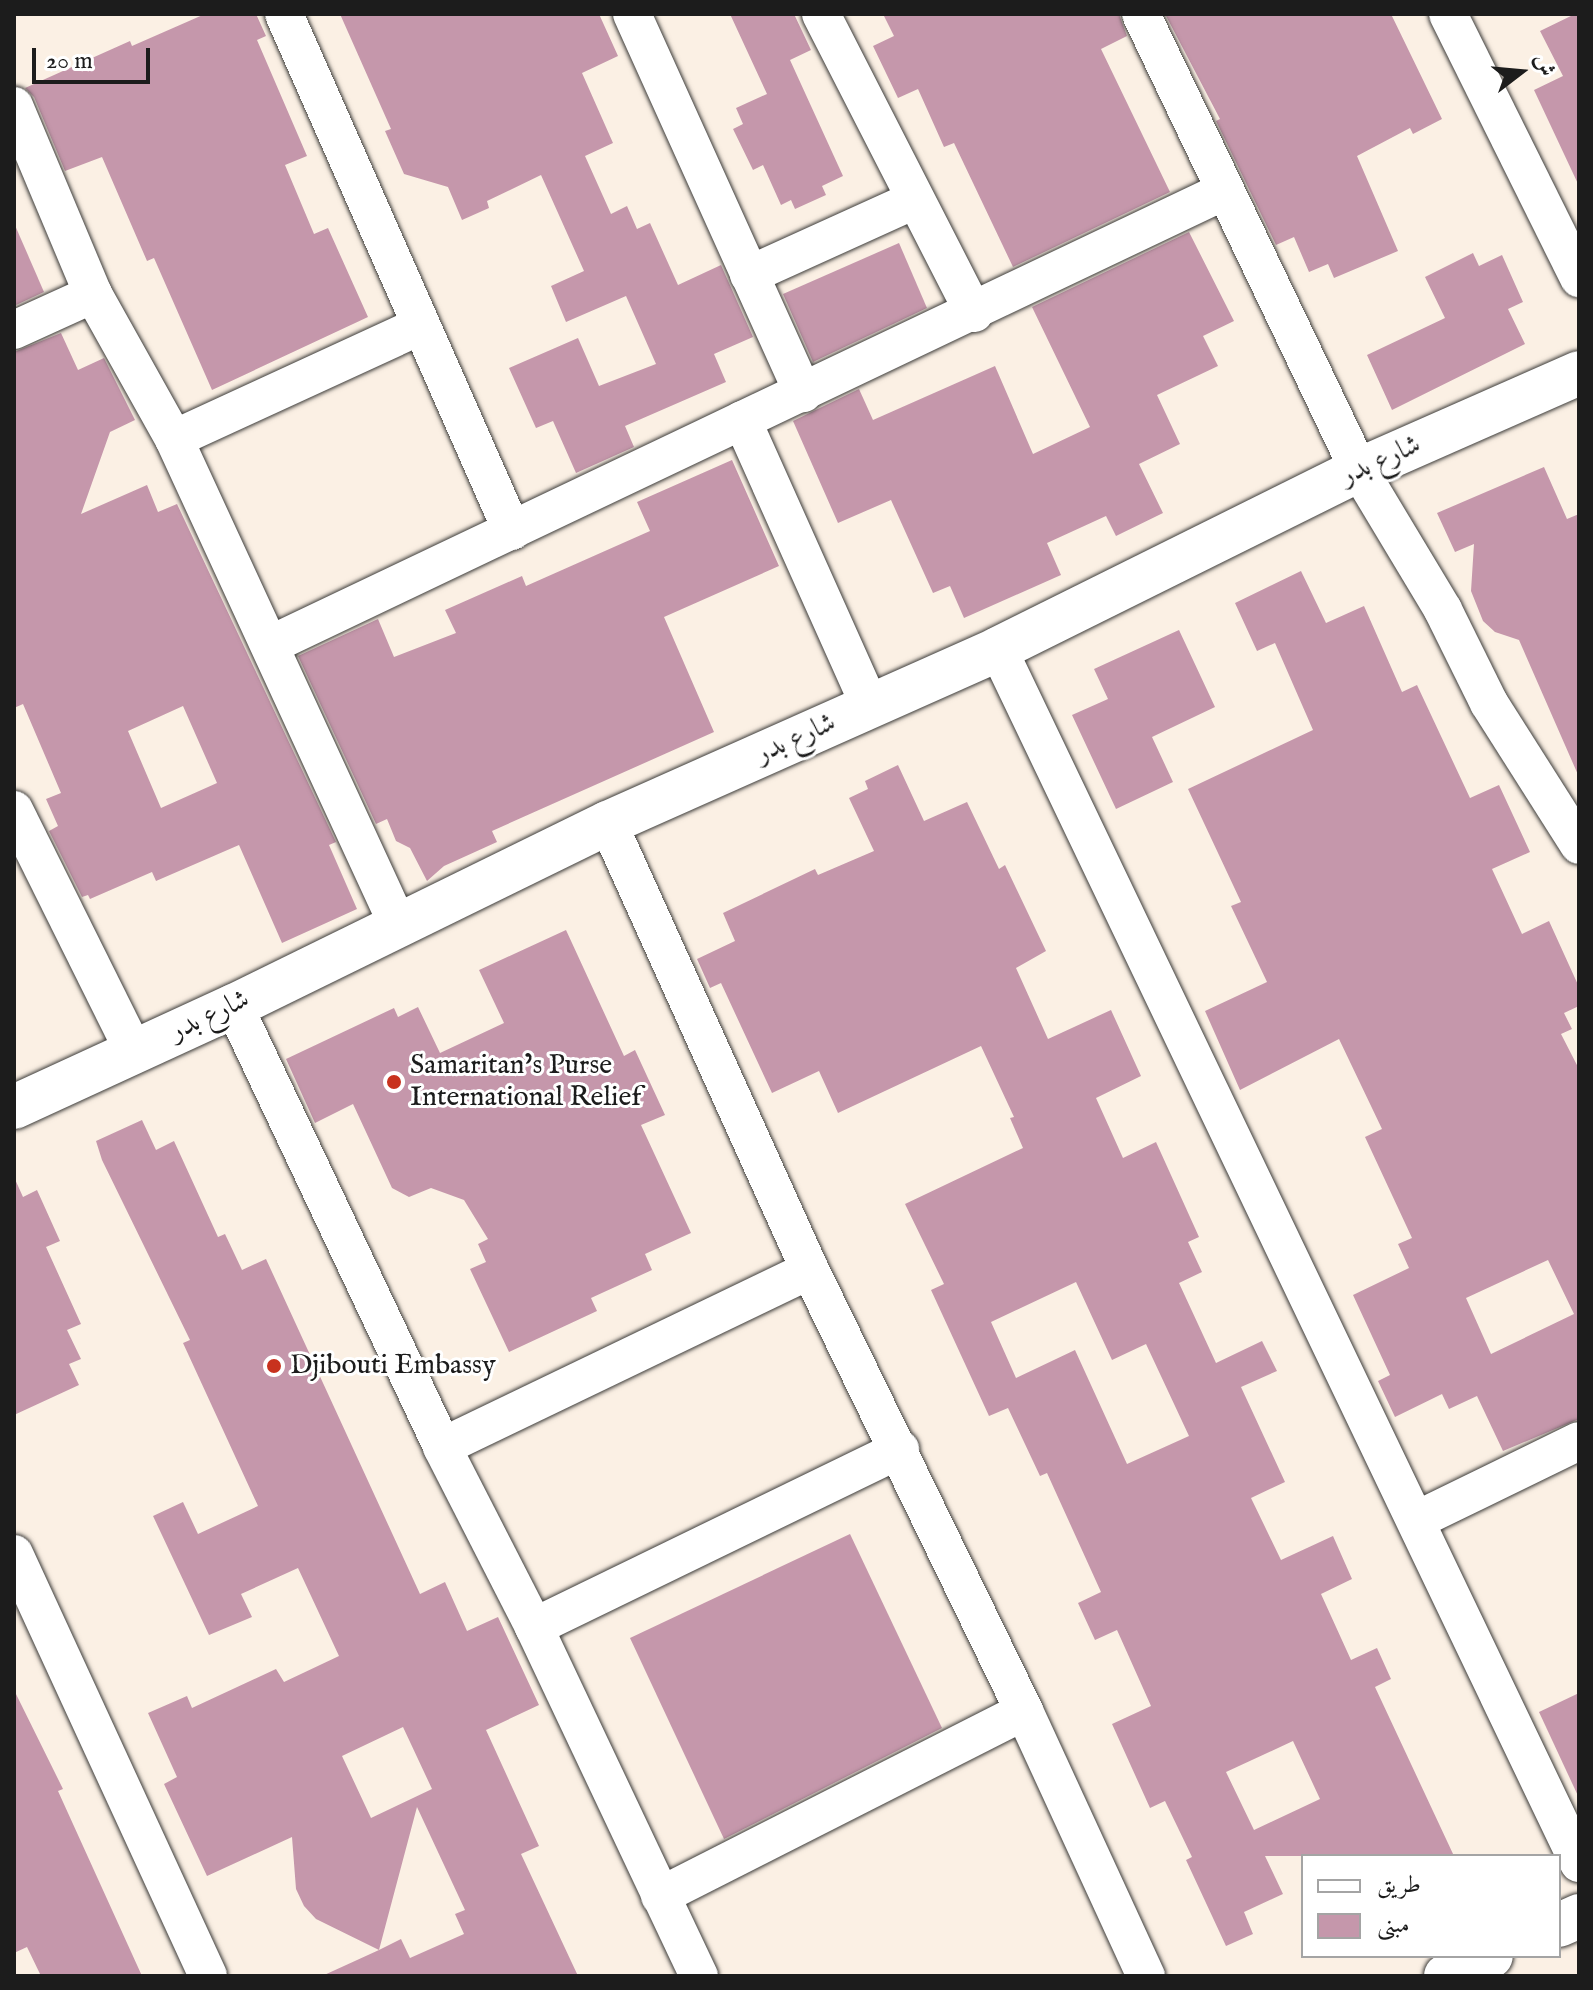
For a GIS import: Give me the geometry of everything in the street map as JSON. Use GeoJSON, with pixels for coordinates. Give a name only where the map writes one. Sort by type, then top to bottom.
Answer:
{"type":"FeatureCollection","features":[{"type":"Feature","properties":{"kind":"street"},"geometry":{"type":"LineString","coordinates":[[284,14],[512,531]]}},
{"type":"Feature","properties":{"kind":"street"},"geometry":{"type":"LineString","coordinates":[[632,14],[803,393]]}},
{"type":"Feature","properties":{"kind":"street"},"geometry":{"type":"LineString","coordinates":[[821,14],[974,313]]}},
{"type":"Feature","properties":{"kind":"street"},"geometry":{"type":"LineString","coordinates":[[1141,14],[1359,470],[1443,610],[1489,703],[1579,845]]}},
{"type":"Feature","properties":{"kind":"street"},"geometry":{"type":"LineString","coordinates":[[1448,14],[1579,278]]}},
{"type":"Feature","properties":{"kind":"street"},"geometry":{"type":"LineString","coordinates":[[14,106],[93,294],[174,439],[398,925]]}},
{"type":"Feature","properties":{"kind":"street"},"geometry":{"type":"LineString","coordinates":[[270,645],[974,313],[1224,191]]}},
{"type":"Feature","properties":{"kind":"street"},"geometry":{"type":"LineString","coordinates":[[749,275],[914,200]]}},
{"type":"Feature","properties":{"kind":"street"},"geometry":{"type":"LineString","coordinates":[[14,330],[93,294]]}},
{"type":"Feature","properties":{"kind":"street"},"geometry":{"type":"LineString","coordinates":[[174,439],[420,326]]}},
{"type":"Feature","properties":{"kind":"street","name":"شارع بدر"},"geometry":{"type":"LineString","coordinates":[[14,1107],[234,1006],[608,823],[998,649],[1359,470],[1579,373]]}},
{"type":"Feature","properties":{"kind":"street"},"geometry":{"type":"LineString","coordinates":[[742,420],[870,706]]}},
{"type":"Feature","properties":{"kind":"street"},"geometry":{"type":"LineString","coordinates":[[998,649],[1579,1863]]}},
{"type":"Feature","properties":{"kind":"street"},"geometry":{"type":"LineString","coordinates":[[14,810],[133,1050]]}},
{"type":"Feature","properties":{"kind":"street"},"geometry":{"type":"LineString","coordinates":[[608,823],[810,1270],[900,1449],[1146,1976]]}},
{"type":"Feature","properties":{"kind":"street"},"geometry":{"type":"LineString","coordinates":[[234,1006],[442,1447],[534,1627],[699,1976]]}},
{"type":"Feature","properties":{"kind":"street"},"geometry":{"type":"LineString","coordinates":[[442,1447],[810,1270]]}},
{"type":"Feature","properties":{"kind":"street"},"geometry":{"type":"LineString","coordinates":[[1417,1520],[1579,1441]]}},
{"type":"Feature","properties":{"kind":"street"},"geometry":{"type":"LineString","coordinates":[[534,1627],[900,1449]]}},
{"type":"Feature","properties":{"kind":"street"},"geometry":{"type":"LineString","coordinates":[[14,1554],[208,1976]]}},
{"type":"Feature","properties":{"kind":"street"},"geometry":{"type":"LineString","coordinates":[[660,1896],[1024,1711]]}},
{"type":"Feature","properties":{"kind":"street"},"geometry":{"type":"LineString","coordinates":[[1446,1976],[1486,1958]]}},
{"type":"Feature","properties":{"kind":"building"},"geometry":{"type":"Polygon","coordinates":[[[205,14],[256,14],[266,36],[257,40],[307,156],[285,165],[314,234],[328,228],[368,317],[212,390],[154,258],[147,261],[102,157],[65,171],[34,97],[25,88],[130,41],[132,46],[205,14]]]}},
{"type":"Feature","properties":{"kind":"building"},"geometry":{"type":"Polygon","coordinates":[[[340,14],[599,14],[618,56],[582,73],[613,143],[585,156],[611,214],[627,206],[637,229],[650,223],[678,285],[721,265],[753,337],[714,354],[726,382],[625,426],[634,447],[576,473],[553,421],[536,428],[509,368],[578,338],[599,386],[656,364],[626,296],[566,322],[551,286],[584,271],[541,175],[487,201],[489,208],[462,220],[448,187],[404,174],[385,131],[391,129],[340,14]]]}},
{"type":"Feature","properties":{"kind":"building"},"geometry":{"type":"Polygon","coordinates":[[[730,14],[794,14],[811,50],[790,60],[843,176],[822,186],[826,195],[795,209],[791,200],[781,205],[763,165],[753,170],[733,129],[743,124],[736,108],[767,94],[730,14]]]}},
{"type":"Feature","properties":{"kind":"building"},"geometry":{"type":"Polygon","coordinates":[[[883,14],[1119,14],[1127,36],[1101,49],[1170,192],[1013,267],[954,143],[944,147],[918,89],[898,98],[873,46],[894,36],[883,14]]]}},
{"type":"Feature","properties":{"kind":"building"},"geometry":{"type":"Polygon","coordinates":[[[1165,14],[1391,14],[1442,119],[1413,134],[1410,128],[1357,156],[1398,251],[1334,278],[1328,264],[1309,272],[1294,237],[1276,245],[1216,121],[1220,119],[1165,14]]]}},
{"type":"Feature","properties":{"kind":"building"},"geometry":{"type":"Polygon","coordinates":[[[1579,14],[1579,186],[1534,90],[1563,76],[1540,31],[1579,14]]]}},
{"type":"Feature","properties":{"kind":"building"},"geometry":{"type":"Polygon","coordinates":[[[14,223],[44,292],[14,306],[14,223]]]}},
{"type":"Feature","properties":{"kind":"building"},"geometry":{"type":"Polygon","coordinates":[[[1189,232],[1234,321],[1203,336],[1218,366],[1157,395],[1180,444],[1139,464],[1163,513],[1116,536],[1106,516],[1047,543],[1061,575],[964,618],[950,586],[933,593],[891,500],[838,523],[793,421],[859,389],[873,420],[995,366],[1033,454],[1090,427],[1032,307],[1189,232]]]}},
{"type":"Feature","properties":{"kind":"building"},"geometry":{"type":"Polygon","coordinates":[[[899,243],[927,308],[813,362],[783,294],[899,243]]]}},
{"type":"Feature","properties":{"kind":"building"},"geometry":{"type":"Polygon","coordinates":[[[1473,253],[1479,266],[1502,255],[1523,302],[1508,309],[1525,344],[1392,410],[1367,355],[1445,318],[1425,277],[1473,253]]]}},
{"type":"Feature","properties":{"kind":"building"},"geometry":{"type":"Polygon","coordinates":[[[61,333],[78,370],[104,358],[135,420],[110,432],[81,514],[147,485],[158,512],[177,504],[336,842],[329,845],[357,909],[282,943],[239,845],[156,881],[152,872],[90,899],[88,895],[82,897],[49,831],[58,826],[46,799],[61,793],[23,704],[14,708],[14,352],[61,333]],[[183,706],[128,731],[161,808],[217,783],[183,706]]]}},
{"type":"Feature","properties":{"kind":"building"},"geometry":{"type":"Polygon","coordinates":[[[732,460],[779,566],[664,617],[714,732],[492,831],[497,842],[444,866],[427,881],[410,848],[396,841],[387,819],[376,824],[298,656],[378,619],[394,657],[456,633],[445,610],[522,576],[526,586],[650,531],[637,502],[732,460]]]}},
{"type":"Feature","properties":{"kind":"building"},"geometry":{"type":"Polygon","coordinates":[[[1544,467],[1567,519],[1579,514],[1579,777],[1519,640],[1495,632],[1483,621],[1471,591],[1474,544],[1455,552],[1437,513],[1544,467]]]}},
{"type":"Feature","properties":{"kind":"building"},"geometry":{"type":"Polygon","coordinates":[[[1301,571],[1326,623],[1364,606],[1402,692],[1417,685],[1470,798],[1499,785],[1530,852],[1492,869],[1522,934],[1549,921],[1579,987],[1579,1006],[1564,1013],[1572,1029],[1561,1034],[1579,1069],[1579,1419],[1503,1451],[1477,1396],[1449,1409],[1442,1394],[1395,1417],[1378,1381],[1390,1375],[1353,1295],[1409,1268],[1398,1244],[1412,1238],[1365,1137],[1382,1129],[1339,1039],[1240,1090],[1205,1011],[1267,982],[1231,906],[1241,902],[1188,789],[1313,730],[1275,643],[1257,651],[1235,603],[1301,571]],[[1548,1260],[1466,1298],[1491,1354],[1574,1314],[1548,1260]]]}},
{"type":"Feature","properties":{"kind":"building"},"geometry":{"type":"Polygon","coordinates":[[[1179,630],[1215,707],[1152,737],[1173,782],[1116,809],[1072,715],[1108,699],[1094,669],[1179,630]]]}},
{"type":"Feature","properties":{"kind":"building"},"geometry":{"type":"Polygon","coordinates":[[[898,765],[924,821],[967,802],[999,869],[1005,865],[1046,951],[1016,968],[1048,1039],[1111,1010],[1141,1076],[1096,1098],[1123,1158],[1156,1142],[1199,1237],[1188,1242],[1202,1272],[1179,1283],[1216,1363],[1262,1341],[1277,1371],[1241,1387],[1285,1482],[1251,1498],[1281,1560],[1333,1536],[1352,1579],[1321,1594],[1351,1660],[1377,1648],[1391,1679],[1375,1687],[1453,1854],[1265,1856],[1283,1894],[1244,1912],[1253,1934],[1226,1946],[1186,1860],[1192,1857],[1165,1801],[1150,1808],[1112,1724],[1151,1706],[1117,1630],[1095,1640],[1078,1603],[1101,1592],[1047,1473],[1040,1476],[1008,1408],[989,1416],[931,1290],[944,1284],[905,1204],[1023,1148],[1010,1118],[1014,1117],[981,1046],[838,1113],[819,1071],[772,1093],[721,983],[710,988],[697,959],[735,941],[723,913],[815,869],[818,875],[874,851],[849,798],[868,789],[865,781],[898,765]],[[1076,1282],[991,1322],[1016,1378],[1075,1350],[1127,1464],[1189,1436],[1146,1344],[1112,1360],[1076,1282]],[[1293,1741],[1226,1772],[1254,1830],[1320,1799],[1293,1741]]]}},
{"type":"Feature","properties":{"kind":"building"},"geometry":{"type":"Polygon","coordinates":[[[566,930],[624,1056],[635,1050],[665,1115],[641,1125],[691,1233],[645,1254],[652,1270],[591,1298],[597,1311],[509,1352],[470,1269],[486,1262],[478,1244],[488,1239],[464,1200],[431,1188],[409,1197],[392,1188],[353,1104],[315,1123],[286,1059],[394,1008],[398,1017],[418,1007],[440,1053],[504,1023],[479,970],[566,930]]]}},
{"type":"Feature","properties":{"kind":"building"},"geometry":{"type":"Polygon","coordinates":[[[142,1120],[156,1150],[174,1141],[218,1237],[225,1234],[242,1270],[266,1259],[420,1594],[445,1582],[467,1631],[498,1617],[539,1705],[486,1730],[539,1846],[521,1854],[578,1976],[322,1976],[379,1950],[316,1919],[304,1906],[296,1889],[292,1837],[207,1876],[164,1784],[177,1777],[148,1713],[187,1696],[192,1708],[276,1669],[284,1682],[339,1656],[298,1568],[241,1594],[252,1617],[209,1635],[153,1516],[183,1502],[198,1534],[258,1506],[183,1343],[190,1340],[102,1160],[96,1141],[142,1120]],[[403,1727],[342,1756],[371,1818],[432,1789],[403,1727]],[[417,1807],[379,1950],[401,1939],[410,1958],[464,1934],[455,1914],[465,1910],[417,1807]]]}},
{"type":"Feature","properties":{"kind":"building"},"geometry":{"type":"Polygon","coordinates":[[[14,1177],[23,1197],[37,1190],[60,1241],[46,1247],[81,1324],[67,1330],[81,1359],[69,1364],[79,1385],[14,1415],[14,1177]]]}},
{"type":"Feature","properties":{"kind":"building"},"geometry":{"type":"Polygon","coordinates":[[[850,1534],[942,1728],[724,1839],[630,1638],[850,1534]]]}},
{"type":"Feature","properties":{"kind":"building"},"geometry":{"type":"Polygon","coordinates":[[[14,1690],[63,1789],[58,1791],[142,1976],[41,1976],[27,1947],[14,1953],[14,1690]]]}},
{"type":"Feature","properties":{"kind":"building"},"geometry":{"type":"Polygon","coordinates":[[[1579,1693],[1579,1798],[1539,1712],[1579,1693]]]}},
{"type":"Feature","properties":{"kind":"place","name":"Samaritan’s Purse International Relief"},"geometry":{"type":"Point","coordinates":[394,1082]}},
{"type":"Feature","properties":{"kind":"place","name":"Djibouti Embassy"},"geometry":{"type":"Point","coordinates":[274,1366]}}]}
